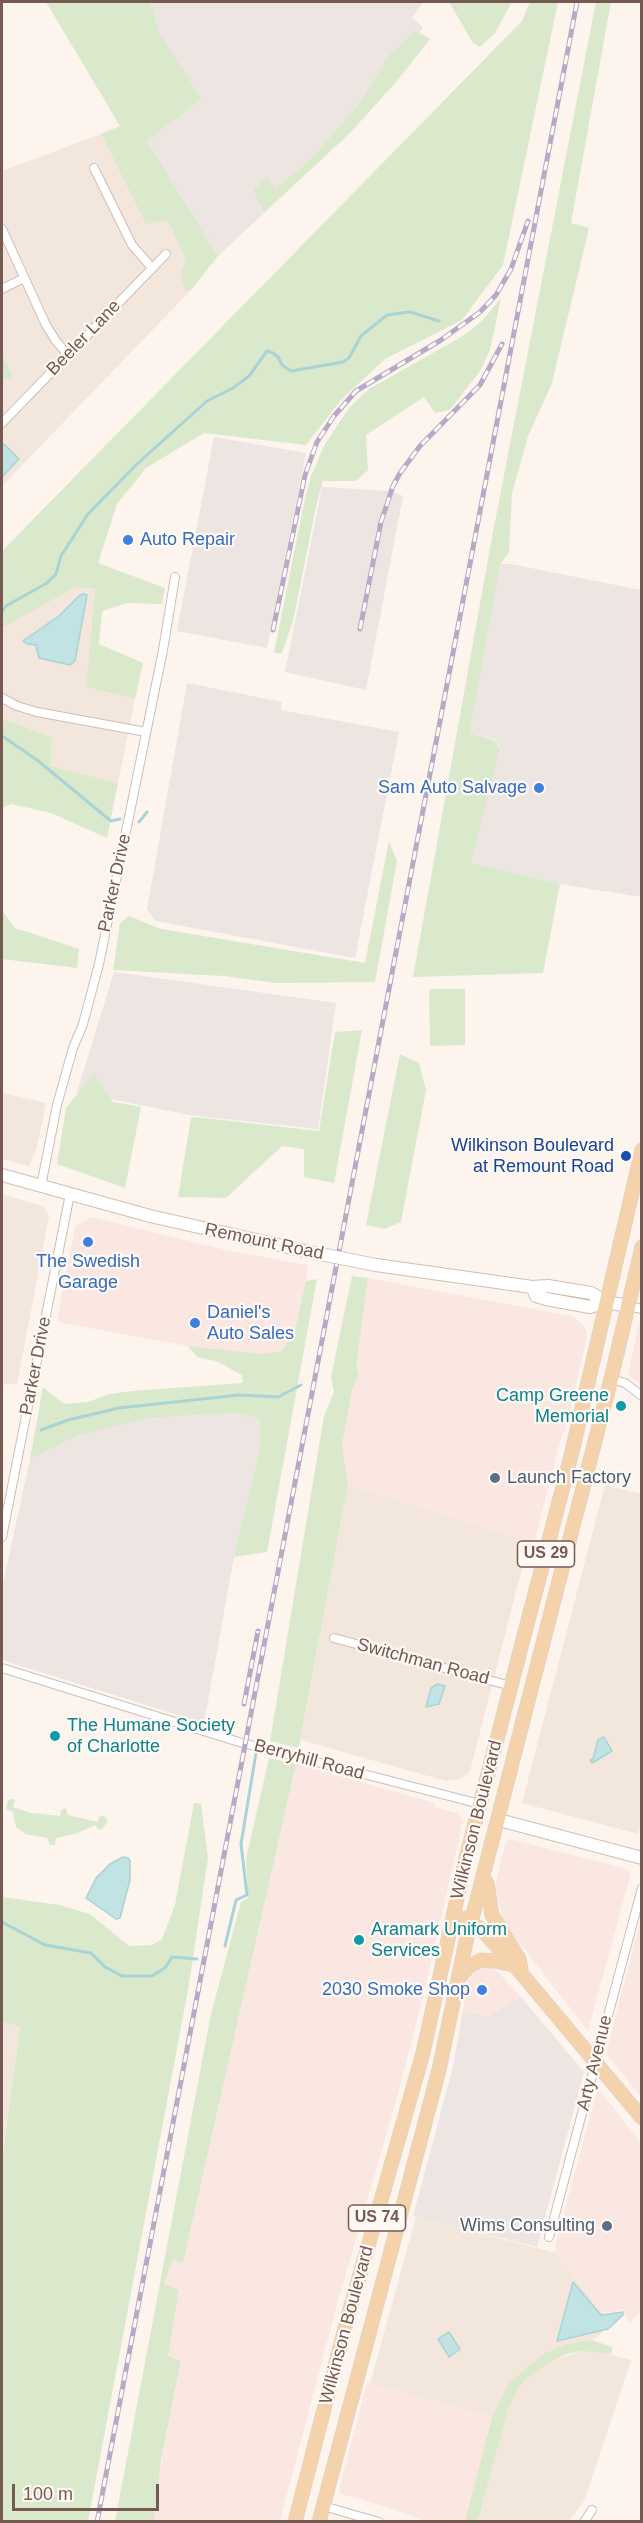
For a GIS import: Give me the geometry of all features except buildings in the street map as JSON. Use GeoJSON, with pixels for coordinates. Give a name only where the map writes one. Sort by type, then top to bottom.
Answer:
{"type":"FeatureCollection","features":[{"type":"Feature","properties":{"kind":"main road","name":"Wilkinson Boulevard"},"geometry":{"type":"LineString","coordinates":[[295,2522],[347,2320],[423,2053],[453,1913],[569,1467],[642,1150]]}},
{"type":"Feature","properties":{"kind":"main road","name":"Remount Road"},"geometry":{"type":"LineString","coordinates":[[2,1175],[203,1229],[305,1251],[532,1287],[548,1286],[589,1292],[606,1302],[635,1307]]}},
{"type":"Feature","properties":{"kind":"main road","name":"Wilkinson Boulevard"},"geometry":{"type":"LineString","coordinates":[[319,2522],[430,2103],[472,1921],[611,1379],[635,1307],[642,1247]]}},
{"type":"Feature","properties":{"kind":"main road"},"geometry":{"type":"LineString","coordinates":[[499,1820],[642,1858]]}},
{"type":"Feature","properties":{"kind":"main road"},"geometry":{"type":"LineString","coordinates":[[489,1860],[486,1885],[489,1908],[501,1932],[519,1959],[518,1969]]}},
{"type":"Feature","properties":{"kind":"main road"},"geometry":{"type":"LineString","coordinates":[[453,1913],[472,1921],[518,1969],[642,2118]]}},
{"type":"Feature","properties":{"kind":"main road"},"geometry":{"type":"LineString","coordinates":[[455,1992],[462,1973],[474,1963],[492,1960],[518,1969]]}},
{"type":"Feature","properties":{"kind":"street"},"geometry":{"type":"LineString","coordinates":[[94,168],[132,245],[152,268]]}},
{"type":"Feature","properties":{"kind":"street"},"geometry":{"type":"LineString","coordinates":[[2,229],[52,336],[68,354]]}},
{"type":"Feature","properties":{"kind":"street","name":"Beeler Lane"},"geometry":{"type":"LineString","coordinates":[[2,423],[166,254]]}},
{"type":"Feature","properties":{"kind":"street"},"geometry":{"type":"LineString","coordinates":[[2,289],[24,278]]}},
{"type":"Feature","properties":{"kind":"street","name":"Parker Drive"},"geometry":{"type":"LineString","coordinates":[[41,1186],[57,1106],[99,964],[175,577]]}},
{"type":"Feature","properties":{"kind":"street"},"geometry":{"type":"LineString","coordinates":[[2,698],[17,706],[37,712],[146,732]]}},
{"type":"Feature","properties":{"kind":"street","name":"Parker Drive"},"geometry":{"type":"LineString","coordinates":[[2,1537],[70,1194]]}},
{"type":"Feature","properties":{"kind":"street"},"geometry":{"type":"LineString","coordinates":[[611,1379],[625,1383],[642,1396]]}},
{"type":"Feature","properties":{"kind":"street","name":"Switchman Road"},"geometry":{"type":"LineString","coordinates":[[334,1638],[511,1686]]}},
{"type":"Feature","properties":{"kind":"street","name":"Berryhill Road"},"geometry":{"type":"LineString","coordinates":[[2,1668],[239,1742],[480,1804]]}},
{"type":"Feature","properties":{"kind":"street","name":"Arty Avenue"},"geometry":{"type":"LineString","coordinates":[[549,2237],[642,1888]]}},
{"type":"Feature","properties":{"kind":"street"},"geometry":{"type":"LineString","coordinates":[[323,2506],[379,2522]]}},
{"type":"Feature","properties":{"kind":"street"},"geometry":{"type":"LineString","coordinates":[[584,2522],[592,2510]]}},
{"type":"Feature","properties":{"kind":"shaded area"},"geometry":{"type":"Polygon","coordinates":[[[150,2],[423,2],[412,18],[423,27],[419,33],[416,31],[358,105],[309,161],[275,188],[253,190],[264,213],[218,256],[147,141],[202,99],[160,34],[150,2]]]}},
{"type":"Feature","properties":{"kind":"shaded area"},"geometry":{"type":"Polygon","coordinates":[[[101,134],[117,165],[168,219],[186,260],[186,291],[191,290],[2,486],[2,380],[13,377],[2,353],[2,171],[101,134]]]}},
{"type":"Feature","properties":{"kind":"shaded area"},"geometry":{"type":"Polygon","coordinates":[[[214,437],[306,453],[267,648],[177,631],[214,437]]]}},
{"type":"Feature","properties":{"kind":"shaded area"},"geometry":{"type":"Polygon","coordinates":[[[322,487],[391,491],[403,496],[366,690],[285,672],[322,487]]]}},
{"type":"Feature","properties":{"kind":"shaded area"},"geometry":{"type":"Polygon","coordinates":[[[500,564],[511,564],[641,590],[641,897],[560,884],[471,863],[500,746],[494,739],[470,733],[500,564]]]}},
{"type":"Feature","properties":{"kind":"shaded area"},"geometry":{"type":"Polygon","coordinates":[[[76,587],[95,589],[86,687],[135,699],[118,783],[51,766],[52,737],[2,719],[2,628],[76,587]]]}},
{"type":"Feature","properties":{"kind":"shaded area"},"geometry":{"type":"Polygon","coordinates":[[[187,683],[282,702],[281,710],[399,732],[355,958],[156,921],[147,909],[187,683]]]}},
{"type":"Feature","properties":{"kind":"shaded area"},"geometry":{"type":"Polygon","coordinates":[[[114,972],[336,1003],[318,1129],[189,1115],[77,1092],[114,972]]]}},
{"type":"Feature","properties":{"kind":"shaded area"},"geometry":{"type":"Polygon","coordinates":[[[2,1093],[46,1103],[36,1150],[29,1166],[2,1159],[2,1093]]]}},
{"type":"Feature","properties":{"kind":"shaded area"},"geometry":{"type":"Polygon","coordinates":[[[2,1194],[44,1207],[49,1216],[17,1384],[2,1384],[2,1194]]]}},
{"type":"Feature","properties":{"kind":"shaded area"},"geometry":{"type":"Polygon","coordinates":[[[91,1217],[230,1251],[308,1265],[295,1330],[282,1351],[261,1354],[188,1346],[57,1322],[75,1227],[91,1217]]]}},
{"type":"Feature","properties":{"kind":"shaded area"},"geometry":{"type":"Polygon","coordinates":[[[368,1278],[566,1315],[574,1317],[585,1327],[587,1337],[565,1431],[562,1434],[535,1539],[529,1541],[348,1484],[342,1445],[352,1391],[359,1373],[356,1368],[368,1278]]]}},
{"type":"Feature","properties":{"kind":"shaded area"},"geometry":{"type":"Polygon","coordinates":[[[641,1320],[641,1385],[628,1374],[641,1320]]]}},
{"type":"Feature","properties":{"kind":"shaded area"},"geometry":{"type":"Polygon","coordinates":[[[235,1413],[260,1419],[260,1447],[234,1557],[204,1723],[2,1660],[2,1588],[30,1459],[80,1435],[149,1418],[235,1413]]]}},
{"type":"Feature","properties":{"kind":"shaded area"},"geometry":{"type":"Polygon","coordinates":[[[348,1484],[529,1541],[470,1771],[461,1779],[446,1781],[301,1740],[348,1484]]]}},
{"type":"Feature","properties":{"kind":"shaded area"},"geometry":{"type":"Polygon","coordinates":[[[605,1485],[641,1494],[642,1822],[638,1834],[522,1803],[605,1485]]]}},
{"type":"Feature","properties":{"kind":"shaded area"},"geometry":{"type":"Polygon","coordinates":[[[296,1764],[435,1803],[435,1807],[457,1813],[463,1821],[424,1993],[395,2105],[337,2304],[280,2521],[154,2522],[157,2486],[181,2361],[168,2356],[179,2290],[164,2285],[173,2259],[183,2263],[296,1764]]]}},
{"type":"Feature","properties":{"kind":"shaded area"},"geometry":{"type":"Polygon","coordinates":[[[510,1839],[623,1868],[631,1873],[588,2031],[508,1928],[502,1916],[495,1887],[505,1845],[510,1839]]]}},
{"type":"Feature","properties":{"kind":"shaded area"},"geometry":{"type":"Polygon","coordinates":[[[641,1918],[641,2097],[606,2054],[641,1918]]]}},
{"type":"Feature","properties":{"kind":"shaded area"},"geometry":{"type":"Polygon","coordinates":[[[481,1968],[492,1968],[498,1972],[521,1997],[487,2018],[463,2011],[468,1981],[471,1975],[481,1968]]]}},
{"type":"Feature","properties":{"kind":"shaded area"},"geometry":{"type":"Polygon","coordinates":[[[521,1997],[584,2072],[537,2247],[413,2216],[452,2071],[463,2011],[487,2017],[521,1997]]]}},
{"type":"Feature","properties":{"kind":"shaded area"},"geometry":{"type":"Polygon","coordinates":[[[2,2022],[20,2027],[2,2160],[2,2022]]]}},
{"type":"Feature","properties":{"kind":"shaded area"},"geometry":{"type":"Polygon","coordinates":[[[598,2088],[641,2143],[641,2312],[629,2323],[623,2310],[603,2313],[556,2253],[555,2246],[598,2088]]]}},
{"type":"Feature","properties":{"kind":"shaded area"},"geometry":{"type":"Polygon","coordinates":[[[416,2217],[556,2253],[603,2313],[605,2322],[602,2333],[592,2340],[571,2343],[508,2384],[492,2417],[370,2384],[416,2217]]]}},
{"type":"Feature","properties":{"kind":"shaded area"},"geometry":{"type":"Polygon","coordinates":[[[582,2351],[599,2352],[631,2360],[584,2501],[569,2521],[478,2522],[508,2410],[518,2388],[527,2378],[552,2361],[582,2351]]]}},
{"type":"Feature","properties":{"kind":"shaded area"},"geometry":{"type":"Polygon","coordinates":[[[367,2383],[492,2417],[465,2521],[425,2521],[384,2506],[340,2494],[339,2489],[367,2383]]]}},
{"type":"Feature","properties":{"kind":"green space"},"geometry":{"type":"Polygon","coordinates":[[[46,2],[150,2],[160,34],[202,99],[147,141],[218,256],[191,290],[186,291],[180,274],[186,260],[168,220],[146,224],[101,134],[120,126],[46,2]]]}},
{"type":"Feature","properties":{"kind":"green space"},"geometry":{"type":"Polygon","coordinates":[[[449,2],[512,2],[495,33],[480,47],[473,43],[449,2]]]}},
{"type":"Feature","properties":{"kind":"green space"},"geometry":{"type":"Polygon","coordinates":[[[530,2],[558,2],[503,265],[462,320],[385,359],[341,400],[306,445],[204,433],[146,468],[117,504],[98,563],[165,588],[162,604],[127,603],[102,611],[99,644],[143,663],[135,699],[86,687],[95,589],[76,587],[2,628],[2,551],[522,21],[530,2]]]}},
{"type":"Feature","properties":{"kind":"green space"},"geometry":{"type":"Polygon","coordinates":[[[596,2],[611,2],[571,223],[589,228],[552,383],[528,436],[512,493],[509,552],[500,565],[470,733],[494,740],[500,748],[471,863],[560,884],[543,973],[413,977],[492,537],[596,2]]]}},
{"type":"Feature","properties":{"kind":"green space"},"geometry":{"type":"Polygon","coordinates":[[[416,31],[430,39],[396,82],[349,134],[264,213],[253,190],[267,178],[275,188],[309,161],[358,105],[391,53],[416,31]]]}},
{"type":"Feature","properties":{"kind":"green space"},"geometry":{"type":"Polygon","coordinates":[[[501,298],[490,350],[480,371],[450,410],[435,413],[424,397],[366,435],[368,470],[356,481],[323,481],[293,621],[282,653],[274,653],[304,503],[311,476],[325,444],[349,408],[369,389],[463,336],[483,320],[501,298]]]}},
{"type":"Feature","properties":{"kind":"green space"},"geometry":{"type":"Polygon","coordinates":[[[2,353],[13,377],[2,380],[2,353]]]}},
{"type":"Feature","properties":{"kind":"green space"},"geometry":{"type":"Polygon","coordinates":[[[2,719],[52,737],[51,766],[118,783],[107,838],[51,813],[11,804],[2,808],[2,719]]]}},
{"type":"Feature","properties":{"kind":"green space"},"geometry":{"type":"Polygon","coordinates":[[[389,841],[397,861],[375,982],[276,983],[224,976],[113,970],[120,923],[129,916],[161,929],[365,963],[389,841]]]}},
{"type":"Feature","properties":{"kind":"green space"},"geometry":{"type":"Polygon","coordinates":[[[2,910],[15,928],[79,949],[77,968],[2,959],[2,910]]]}},
{"type":"Feature","properties":{"kind":"green space"},"geometry":{"type":"Polygon","coordinates":[[[429,989],[465,989],[465,1045],[430,1046],[429,989]]]}},
{"type":"Feature","properties":{"kind":"green space"},"geometry":{"type":"Polygon","coordinates":[[[362,1030],[334,1183],[304,1177],[304,1149],[282,1146],[226,1198],[178,1197],[191,1118],[319,1131],[335,1032],[362,1030]]]}},
{"type":"Feature","properties":{"kind":"green space"},"geometry":{"type":"Polygon","coordinates":[[[400,1054],[419,1063],[426,1090],[401,1222],[384,1229],[366,1225],[400,1054]]]}},
{"type":"Feature","properties":{"kind":"green space"},"geometry":{"type":"Polygon","coordinates":[[[94,1073],[113,1102],[141,1107],[125,1188],[57,1164],[66,1108],[94,1073]]]}},
{"type":"Feature","properties":{"kind":"green space"},"geometry":{"type":"Polygon","coordinates":[[[352,1276],[368,1278],[356,1368],[359,1373],[352,1391],[342,1445],[348,1484],[299,1748],[270,1741],[324,1416],[334,1392],[331,1377],[352,1276]]]}},
{"type":"Feature","properties":{"kind":"green space"},"geometry":{"type":"Polygon","coordinates":[[[317,1279],[267,1552],[234,1557],[260,1447],[260,1419],[235,1413],[149,1418],[80,1435],[30,1459],[43,1387],[64,1404],[88,1402],[109,1394],[132,1391],[243,1383],[242,1375],[216,1361],[197,1357],[188,1346],[261,1354],[282,1351],[295,1330],[306,1281],[317,1279]]]}},
{"type":"Feature","properties":{"kind":"green space"},"geometry":{"type":"Polygon","coordinates":[[[269,1758],[296,1764],[183,2263],[173,2260],[164,2284],[179,2290],[168,2356],[181,2361],[161,2461],[154,2521],[115,2521],[211,2014],[241,1902],[248,1898],[246,1859],[269,1758]]]}},
{"type":"Feature","properties":{"kind":"green space"},"geometry":{"type":"Polygon","coordinates":[[[8,1800],[15,1800],[13,1807],[31,1813],[60,1816],[61,1810],[66,1808],[68,1815],[98,1822],[100,1816],[104,1816],[108,1821],[102,1829],[99,1830],[95,1825],[78,1833],[56,1838],[55,1845],[50,1845],[47,1838],[25,1834],[16,1827],[13,1812],[6,1809],[8,1800]]]}},
{"type":"Feature","properties":{"kind":"green space"},"geometry":{"type":"Polygon","coordinates":[[[194,1803],[201,1804],[208,1858],[188,1990],[88,2521],[2,2521],[2,2160],[20,2027],[2,2022],[2,1897],[59,1905],[90,1914],[129,1946],[152,1945],[162,1939],[175,1905],[194,1803]]]}},
{"type":"Feature","properties":{"kind":"green space"},"geometry":{"type":"Polygon","coordinates":[[[592,2340],[612,2347],[612,2354],[582,2351],[567,2354],[527,2378],[518,2388],[508,2410],[478,2521],[465,2521],[492,2417],[508,2384],[545,2353],[571,2343],[592,2340]]]}},
{"type":"Feature","properties":{"kind":"water"},"geometry":{"type":"Polygon","coordinates":[[[4,444],[19,459],[2,477],[2,446],[4,444]]]}},
{"type":"Feature","properties":{"kind":"water"},"geometry":{"type":"Polygon","coordinates":[[[80,595],[87,595],[75,661],[70,665],[39,658],[36,645],[23,641],[59,616],[80,595]]]}},
{"type":"Feature","properties":{"kind":"water"},"geometry":{"type":"Polygon","coordinates":[[[437,1684],[445,1686],[439,1704],[426,1707],[431,1688],[437,1684]]]}},
{"type":"Feature","properties":{"kind":"water"},"geometry":{"type":"Polygon","coordinates":[[[604,1737],[612,1751],[592,1763],[590,1760],[593,1759],[598,1740],[604,1737]]]}},
{"type":"Feature","properties":{"kind":"water"},"geometry":{"type":"Polygon","coordinates":[[[123,1857],[130,1861],[130,1880],[120,1918],[116,1919],[86,1898],[96,1878],[110,1864],[123,1857]]]}},
{"type":"Feature","properties":{"kind":"water"},"geometry":{"type":"Polygon","coordinates":[[[573,2282],[601,2315],[623,2312],[623,2315],[608,2329],[557,2341],[573,2282]]]}},
{"type":"Feature","properties":{"kind":"water"},"geometry":{"type":"Polygon","coordinates":[[[449,2332],[460,2349],[449,2357],[438,2339],[449,2332]]]}},
{"type":"Feature","properties":{"kind":"waterway"},"geometry":{"type":"LineString","coordinates":[[2,612],[6,606],[47,583],[56,574],[61,556],[88,514],[137,464],[207,401],[233,388],[249,376],[267,351],[278,357],[282,365],[291,371],[343,362],[349,358],[361,336],[387,315],[410,312],[439,321]]}},
{"type":"Feature","properties":{"kind":"waterway"},"geometry":{"type":"LineString","coordinates":[[2,736],[37,760],[111,821],[120,819]]}},
{"type":"Feature","properties":{"kind":"waterway"},"geometry":{"type":"LineString","coordinates":[[139,822],[147,812]]}},
{"type":"Feature","properties":{"kind":"waterway"},"geometry":{"type":"LineString","coordinates":[[41,1430],[68,1420],[119,1408],[239,1395],[278,1397],[301,1385]]}},
{"type":"Feature","properties":{"kind":"waterway"},"geometry":{"type":"LineString","coordinates":[[225,1946],[236,1900],[247,1895],[241,1844],[256,1753]]}},
{"type":"Feature","properties":{"kind":"waterway"},"geometry":{"type":"LineString","coordinates":[[2,1922],[45,1945],[91,1953],[105,1967],[122,1976],[152,1976],[166,1967],[172,1957],[197,1959]]}},
{"type":"Feature","properties":{"kind":"railway"},"geometry":{"type":"LineString","coordinates":[[97,2522],[577,2]]}},
{"type":"Feature","properties":{"kind":"railway"},"geometry":{"type":"LineString","coordinates":[[273,630],[305,475],[317,442],[334,416],[356,391],[441,340],[480,312],[496,295],[511,269],[528,221]]}},
{"type":"Feature","properties":{"kind":"railway"},"geometry":{"type":"LineString","coordinates":[[360,629],[381,522],[393,486],[420,446],[480,385],[502,344]]}},
{"type":"Feature","properties":{"kind":"railway"},"geometry":{"type":"LineString","coordinates":[[244,1704],[258,1631]]}},
{"type":"Feature","properties":{"kind":"place","name":"Auto Repair"},"geometry":{"type":"Point","coordinates":[128,540]}},
{"type":"Feature","properties":{"kind":"place","name":"Sam Auto Salvage"},"geometry":{"type":"Point","coordinates":[539,788]}},
{"type":"Feature","properties":{"kind":"place","name":"Wilkinson Boulevard at Remount Road"},"geometry":{"type":"Point","coordinates":[626,1156]}},
{"type":"Feature","properties":{"kind":"place","name":"The Swedish Garage"},"geometry":{"type":"Point","coordinates":[88,1242]}},
{"type":"Feature","properties":{"kind":"place","name":"Daniel's Auto Sales"},"geometry":{"type":"Point","coordinates":[195,1323]}},
{"type":"Feature","properties":{"kind":"place","name":"Camp Greene Memorial"},"geometry":{"type":"Point","coordinates":[621,1406]}},
{"type":"Feature","properties":{"kind":"place","name":"Launch Factory"},"geometry":{"type":"Point","coordinates":[495,1478]}},
{"type":"Feature","properties":{"kind":"place","name":"The Humane Society of Charlotte"},"geometry":{"type":"Point","coordinates":[55,1736]}},
{"type":"Feature","properties":{"kind":"place","name":"Aramark Uniform Services"},"geometry":{"type":"Point","coordinates":[359,1940]}},
{"type":"Feature","properties":{"kind":"place","name":"2030 Smoke Shop"},"geometry":{"type":"Point","coordinates":[482,1990]}},
{"type":"Feature","properties":{"kind":"place","name":"Wims Consulting"},"geometry":{"type":"Point","coordinates":[607,2226]}}]}
